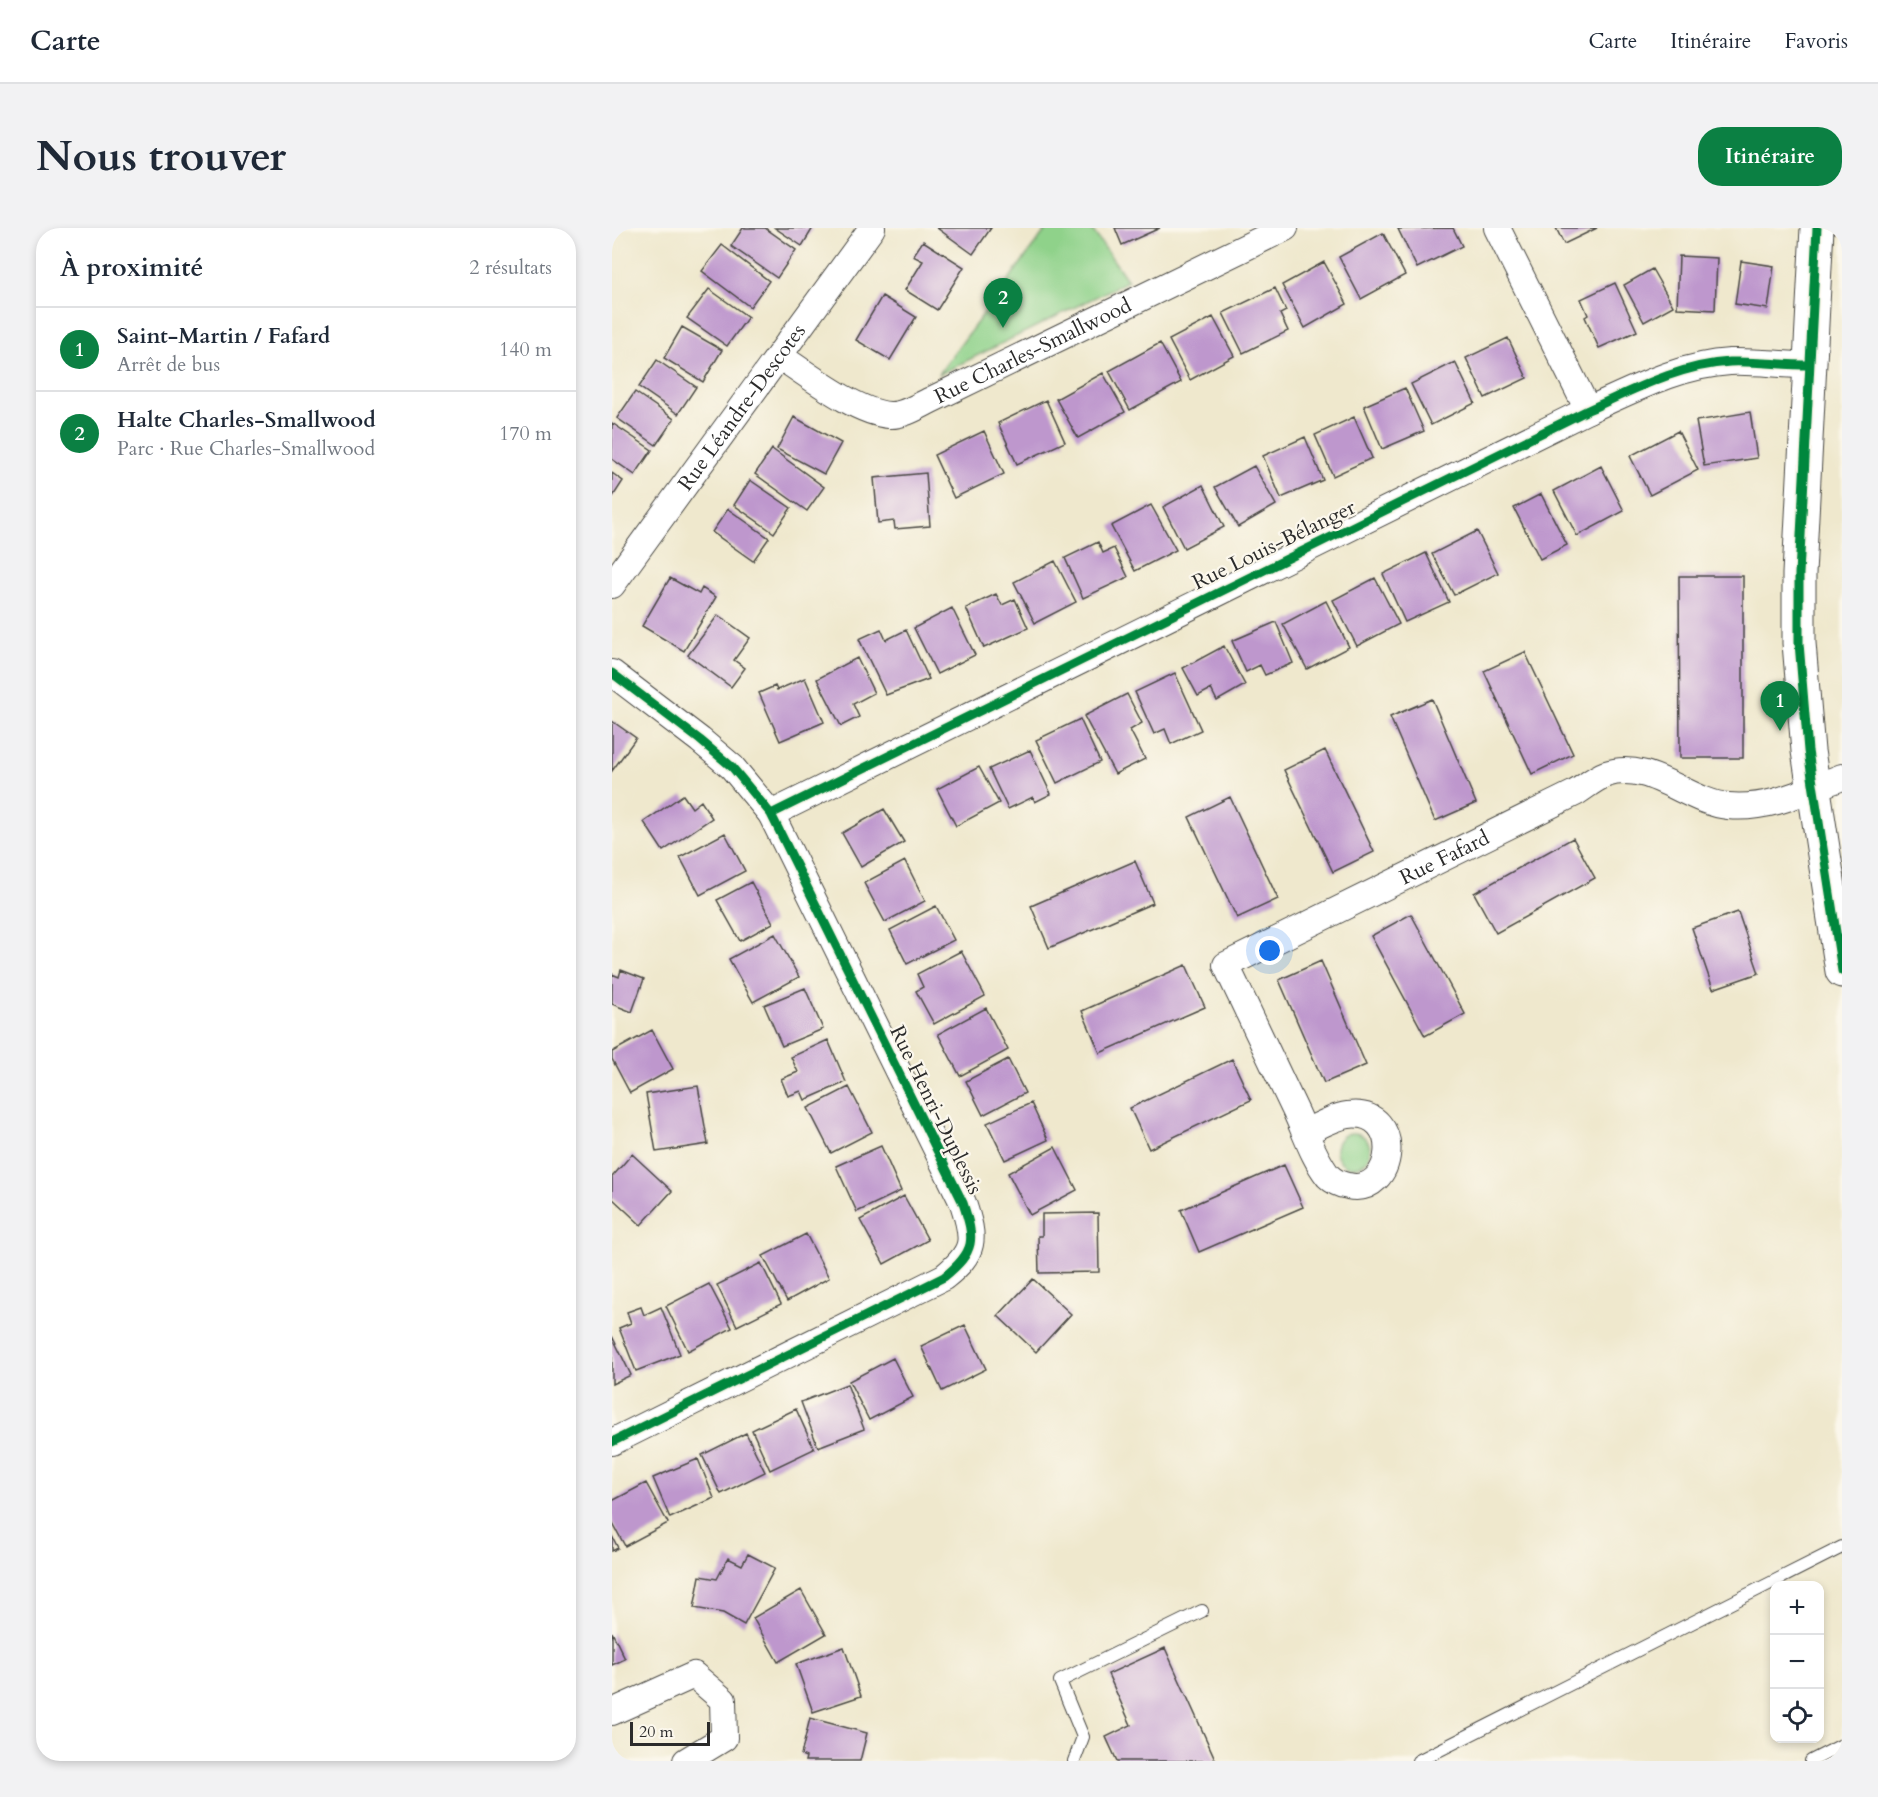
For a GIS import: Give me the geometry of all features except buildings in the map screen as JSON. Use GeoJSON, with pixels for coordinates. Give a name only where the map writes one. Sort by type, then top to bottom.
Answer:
{"type":"FeatureCollection","features":[{"type":"Feature","properties":{"kind":"main road"},"geometry":{"type":"LineString","coordinates":[[1817,228],[1808,365],[1798,612],[1800,667],[1828,782],[1842,971]]}},
{"type":"Feature","properties":{"kind":"street","name":"Rue Léandre-Descotes"},"geometry":{"type":"LineString","coordinates":[[612,585],[872,228]]}},
{"type":"Feature","properties":{"kind":"street","name":"Rue Charles-Smallwood"},"geometry":{"type":"LineString","coordinates":[[779,356],[852,401],[872,411],[891,415],[925,403],[1285,228]]}},
{"type":"Feature","properties":{"kind":"street"},"geometry":{"type":"LineString","coordinates":[[1497,228],[1588,410]]}},
{"type":"Feature","properties":{"kind":"street","name":"Rue Louis-Bélanger"},"geometry":{"type":"LineString","coordinates":[[771,814],[1588,410],[1662,377],[1696,367],[1736,362],[1808,365]]}},
{"type":"Feature","properties":{"kind":"street","name":"Rue Henri-Duplessis"},"geometry":{"type":"LineString","coordinates":[[612,673],[732,767],[771,814],[963,1203],[971,1227],[971,1243],[963,1262],[945,1277],[612,1442]]}},
{"type":"Feature","properties":{"kind":"street","name":"Rue Fafard"},"geometry":{"type":"LineString","coordinates":[[1306,1132],[1226,965],[1575,793],[1603,775],[1616,771],[1660,779],[1693,795],[1725,806],[1756,806],[1771,803],[1828,782]]}},
{"type":"Feature","properties":{"kind":"street"},"geometry":{"type":"LineString","coordinates":[[612,1712],[694,1675],[723,1700],[724,1738],[686,1761]]}},
{"type":"Feature","properties":{"kind":"lane"},"geometry":{"type":"LineString","coordinates":[[1418,1761],[1842,1546]]}},
{"type":"Feature","properties":{"kind":"lane"},"geometry":{"type":"LineString","coordinates":[[1074,1761],[1083,1737],[1060,1681],[1202,1611]]}},
{"type":"Feature","properties":{"kind":"lane"},"geometry":{"type":"LineString","coordinates":[[1811,1761],[1842,1745]]}},
{"type":"Feature","properties":{"kind":"green space"},"geometry":{"type":"Polygon","coordinates":[[[1047,228],[1091,228],[1128,281],[938,375],[1047,228]]]}},
{"type":"Feature","properties":{"kind":"green space"},"geometry":{"type":"Polygon","coordinates":[[[1353,1133],[1365,1138],[1370,1150],[1365,1162],[1353,1167],[1341,1162],[1336,1150],[1341,1138],[1353,1133]]]}},
{"type":"Feature","properties":{"kind":"cycle path"},"geometry":{"type":"LineString","coordinates":[[1817,228],[1799,574],[1799,643],[1808,751],[1842,971]]}},
{"type":"Feature","properties":{"kind":"cycle path"},"geometry":{"type":"LineString","coordinates":[[771,814],[1588,410],[1639,387],[1675,373],[1711,364],[1740,362],[1808,365]]}},
{"type":"Feature","properties":{"kind":"cycle path"},"geometry":{"type":"LineString","coordinates":[[612,673],[732,767],[771,814],[963,1203],[971,1236],[970,1244],[962,1260],[944,1277],[612,1442]]}},
{"type":"Feature","properties":{"kind":"place","name":"Halte Charles-Smallwood"},"geometry":{"type":"Point","coordinates":[1003,328]}},
{"type":"Feature","properties":{"kind":"place","name":"Saint-Martin / Fafard"},"geometry":{"type":"Point","coordinates":[1780,731]}}]}
